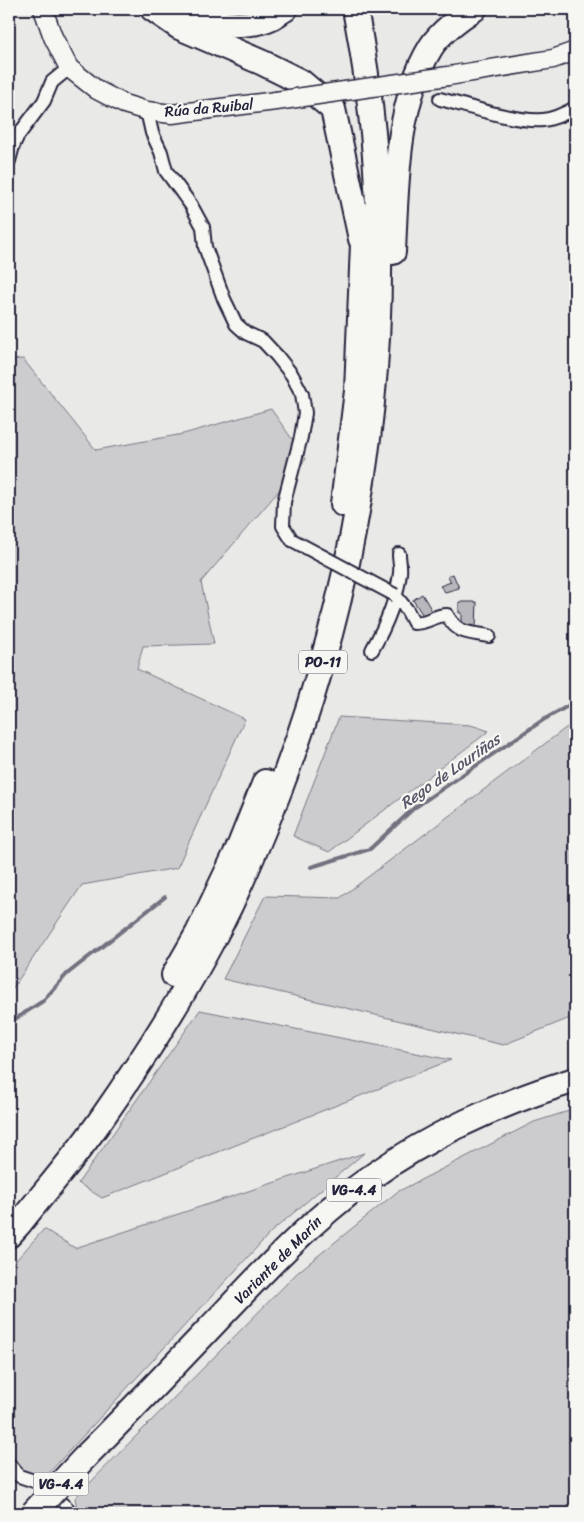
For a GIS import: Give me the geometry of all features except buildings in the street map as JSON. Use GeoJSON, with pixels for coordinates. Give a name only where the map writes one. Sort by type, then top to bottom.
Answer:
{"type":"FeatureCollection","features":[{"type":"Feature","properties":{"kind":"highway"},"geometry":{"type":"LineString","coordinates":[[153,9],[179,27],[263,63],[301,82],[333,109],[363,244]]}},
{"type":"Feature","properties":{"kind":"highway"},"geometry":{"type":"LineString","coordinates":[[184,9],[210,20],[230,24],[251,23],[272,17],[285,9]]}},
{"type":"Feature","properties":{"kind":"highway","name":"PO-11"},"geometry":{"type":"LineString","coordinates":[[9,1212],[82,1119],[152,1015],[198,933],[240,845],[283,736],[318,624],[342,512],[357,391],[363,244],[360,148],[352,85],[339,9]]}},
{"type":"Feature","properties":{"kind":"highway","name":"PO-11"},"geometry":{"type":"LineString","coordinates":[[9,1235],[99,1123],[167,1022],[212,942],[255,853],[298,743],[334,625],[353,538],[364,470],[372,402],[378,322],[379,240],[372,130],[367,83],[355,9]]}},
{"type":"Feature","properties":{"kind":"highway"},"geometry":{"type":"LineString","coordinates":[[372,402],[388,331],[397,178],[405,118],[415,80],[432,46],[460,17],[474,9]]}},
{"type":"Feature","properties":{"kind":"highway","name":"Variante de Marín"},"geometry":{"type":"LineString","coordinates":[[33,1513],[284,1250],[338,1203],[374,1176],[423,1144],[485,1113],[575,1080]]}},
{"type":"Feature","properties":{"kind":"street","name":"Rúa da Ruibal"},"geometry":{"type":"LineString","coordinates":[[43,9],[52,37],[69,68],[97,90],[124,104],[147,111],[172,114],[448,76],[553,59],[575,51]]}},
{"type":"Feature","properties":{"kind":"street"},"geometry":{"type":"LineString","coordinates":[[9,161],[17,137],[44,101],[52,82],[69,68]]}},
{"type":"Feature","properties":{"kind":"street"},"geometry":{"type":"LineString","coordinates":[[440,99],[527,120],[544,120],[575,108]]}},
{"type":"Feature","properties":{"kind":"street"},"geometry":{"type":"LineString","coordinates":[[147,111],[152,133],[161,152],[166,171],[191,205],[203,227],[205,247],[224,299],[236,324],[246,334],[263,341],[292,375],[302,394],[305,413],[301,438],[284,502],[283,526],[292,540],[395,596],[407,610],[414,623],[425,623],[439,616],[447,616],[452,625],[459,630],[489,636]]}},
{"type":"Feature","properties":{"kind":"street"},"geometry":{"type":"LineString","coordinates":[[372,650],[395,596],[400,571],[399,554]]}},
{"type":"Feature","properties":{"kind":"street"},"geometry":{"type":"LineString","coordinates":[[9,1464],[19,1476],[37,1482],[71,1513]]}},
{"type":"Feature","properties":{"kind":"shaded area"},"geometry":{"type":"Polygon","coordinates":[[[23,359],[96,450],[183,434],[271,409],[306,459],[201,582],[214,644],[143,646],[137,669],[245,719],[177,868],[82,885],[9,994],[9,360],[23,359]]]}},
{"type":"Feature","properties":{"kind":"shaded area"},"geometry":{"type":"Polygon","coordinates":[[[339,717],[471,725],[489,731],[329,852],[293,836],[339,717]]]}},
{"type":"Feature","properties":{"kind":"shaded area"},"geometry":{"type":"Polygon","coordinates":[[[575,721],[575,1016],[503,1045],[223,979],[265,896],[340,898],[575,721]]]}},
{"type":"Feature","properties":{"kind":"shaded area"},"geometry":{"type":"Polygon","coordinates":[[[200,1010],[451,1060],[102,1198],[78,1183],[200,1010]]]}},
{"type":"Feature","properties":{"kind":"shaded area"},"geometry":{"type":"Polygon","coordinates":[[[575,1109],[575,1513],[78,1513],[75,1498],[298,1272],[397,1192],[534,1122],[575,1109]]]}},
{"type":"Feature","properties":{"kind":"shaded area"},"geometry":{"type":"Polygon","coordinates":[[[364,1153],[271,1232],[47,1475],[37,1482],[9,1464],[9,1268],[44,1229],[75,1248],[364,1153]]]}},
{"type":"Feature","properties":{"kind":"waterway","name":"Rego de Louriñas"},"geometry":{"type":"LineString","coordinates":[[311,867],[370,849],[414,808],[543,720],[575,702]]}},
{"type":"Feature","properties":{"kind":"waterway","name":"Rego de Louriñas"},"geometry":{"type":"LineString","coordinates":[[9,1023],[43,1001],[67,974],[165,897]]}}]}
